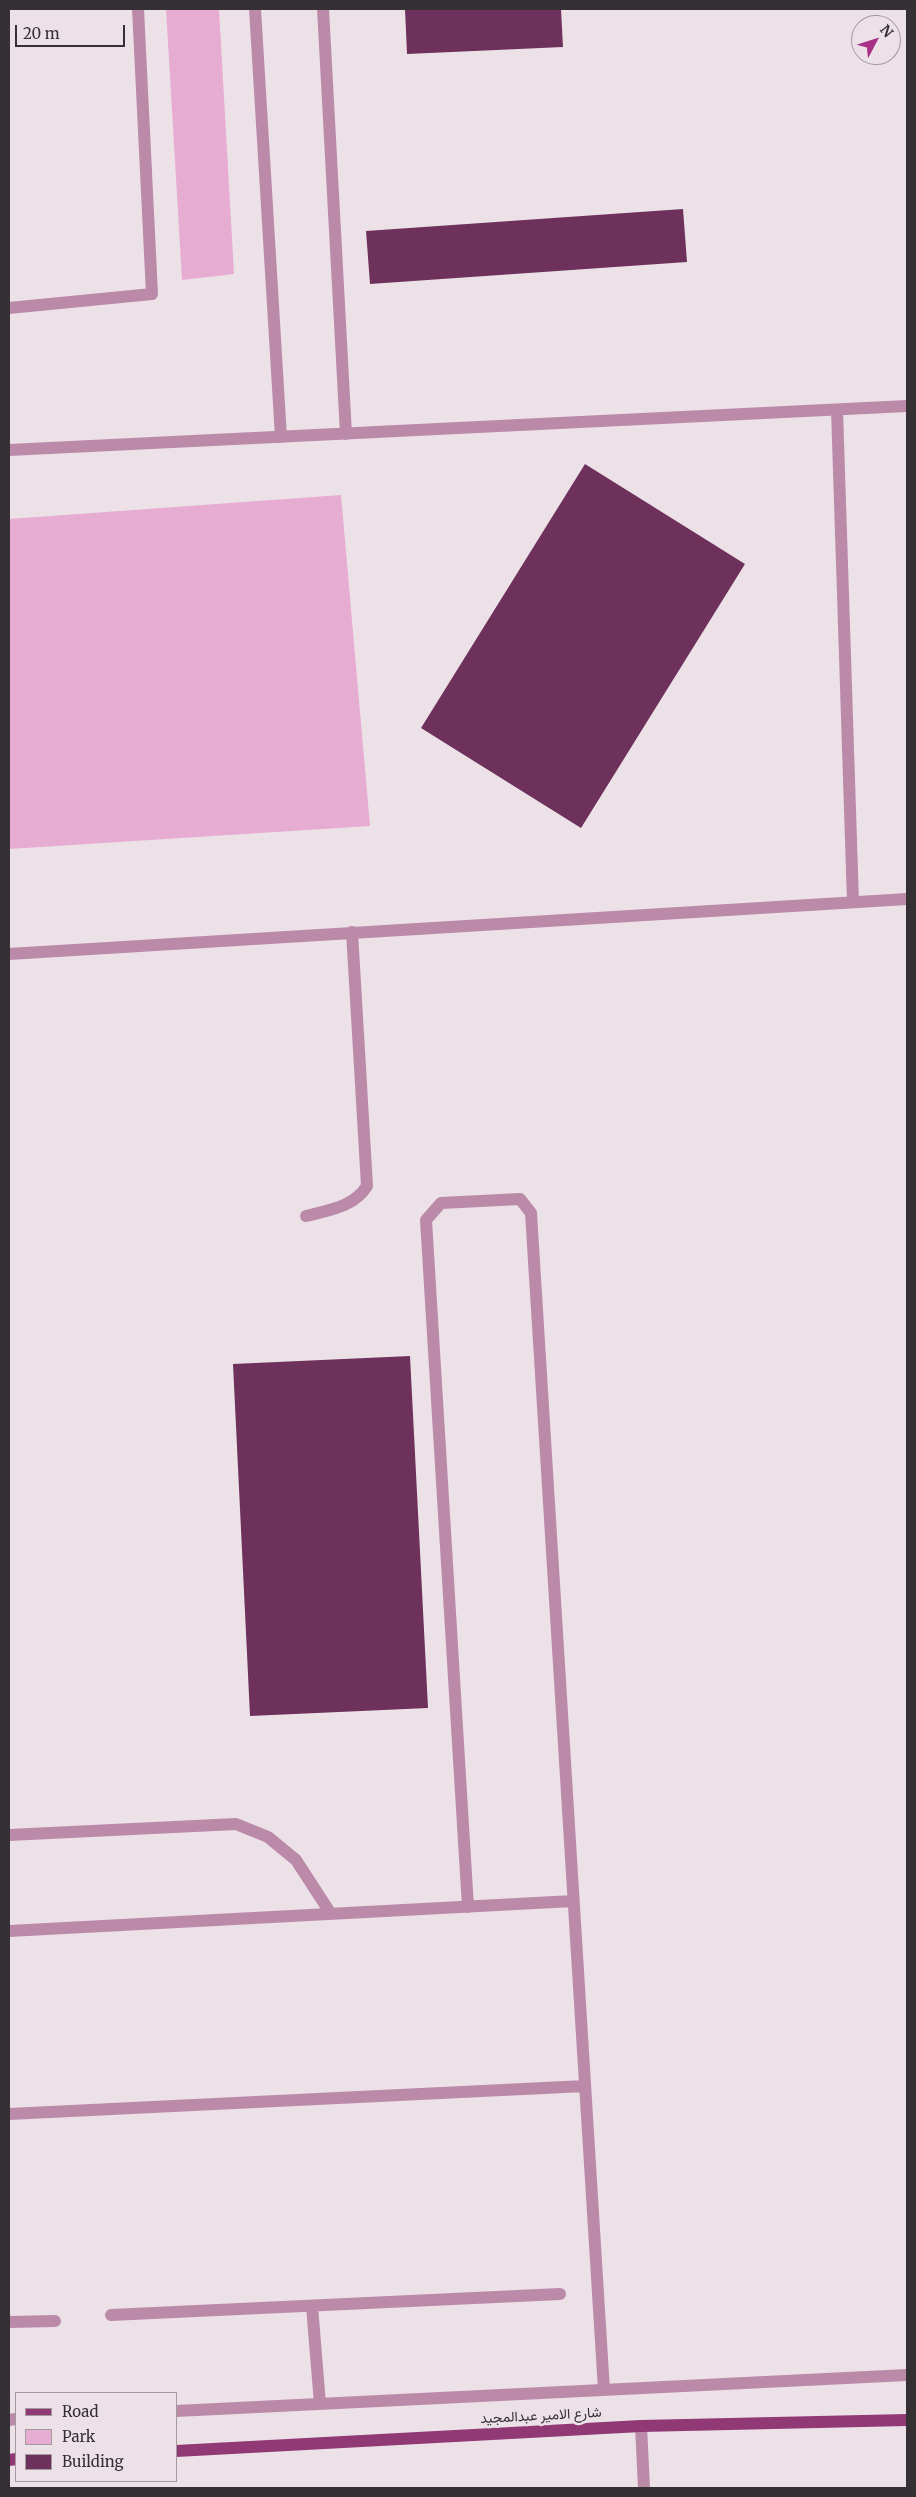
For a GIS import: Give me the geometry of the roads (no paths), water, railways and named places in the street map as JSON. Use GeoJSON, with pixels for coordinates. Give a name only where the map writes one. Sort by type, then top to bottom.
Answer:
{"type":"FeatureCollection","features":[{"type":"Feature","properties":{"kind":"main road","name":"شارع الامير عبدالمجيد"},"geometry":{"type":"LineString","coordinates":[[178,2451],[640,2426],[907,2420]]}},
{"type":"Feature","properties":{"kind":"street"},"geometry":{"type":"LineString","coordinates":[[9,308],[152,294],[138,9]]}},
{"type":"Feature","properties":{"kind":"street"},"geometry":{"type":"LineString","coordinates":[[254,9],[281,437]]}},
{"type":"Feature","properties":{"kind":"street"},"geometry":{"type":"LineString","coordinates":[[323,9],[346,434]]}},
{"type":"Feature","properties":{"kind":"street"},"geometry":{"type":"LineString","coordinates":[[9,450],[907,406]]}},
{"type":"Feature","properties":{"kind":"street"},"geometry":{"type":"LineString","coordinates":[[837,410],[853,902]]}},
{"type":"Feature","properties":{"kind":"street"},"geometry":{"type":"LineString","coordinates":[[9,954],[907,899]]}},
{"type":"Feature","properties":{"kind":"street"},"geometry":{"type":"LineString","coordinates":[[306,1216],[350,1203],[360,1197],[367,1186],[352,932]]}},
{"type":"Feature","properties":{"kind":"street"},"geometry":{"type":"LineString","coordinates":[[468,1907],[426,1220],[441,1202],[520,1199],[531,1213],[604,2390]]}},
{"type":"Feature","properties":{"kind":"street"},"geometry":{"type":"LineString","coordinates":[[9,1835],[236,1824],[268,1837],[296,1860],[331,1914]]}},
{"type":"Feature","properties":{"kind":"street"},"geometry":{"type":"LineString","coordinates":[[9,1931],[574,1902]]}},
{"type":"Feature","properties":{"kind":"street"},"geometry":{"type":"LineString","coordinates":[[9,2114],[585,2086]]}},
{"type":"Feature","properties":{"kind":"street"},"geometry":{"type":"LineString","coordinates":[[111,2315],[560,2294]]}},
{"type":"Feature","properties":{"kind":"street"},"geometry":{"type":"LineString","coordinates":[[312,2306],[320,2404]]}},
{"type":"Feature","properties":{"kind":"street"},"geometry":{"type":"LineString","coordinates":[[9,2322],[55,2321]]}},
{"type":"Feature","properties":{"kind":"street"},"geometry":{"type":"LineString","coordinates":[[178,2411],[907,2374]]}},
{"type":"Feature","properties":{"kind":"street"},"geometry":{"type":"LineString","coordinates":[[640,2426],[644,2488]]}}]}
